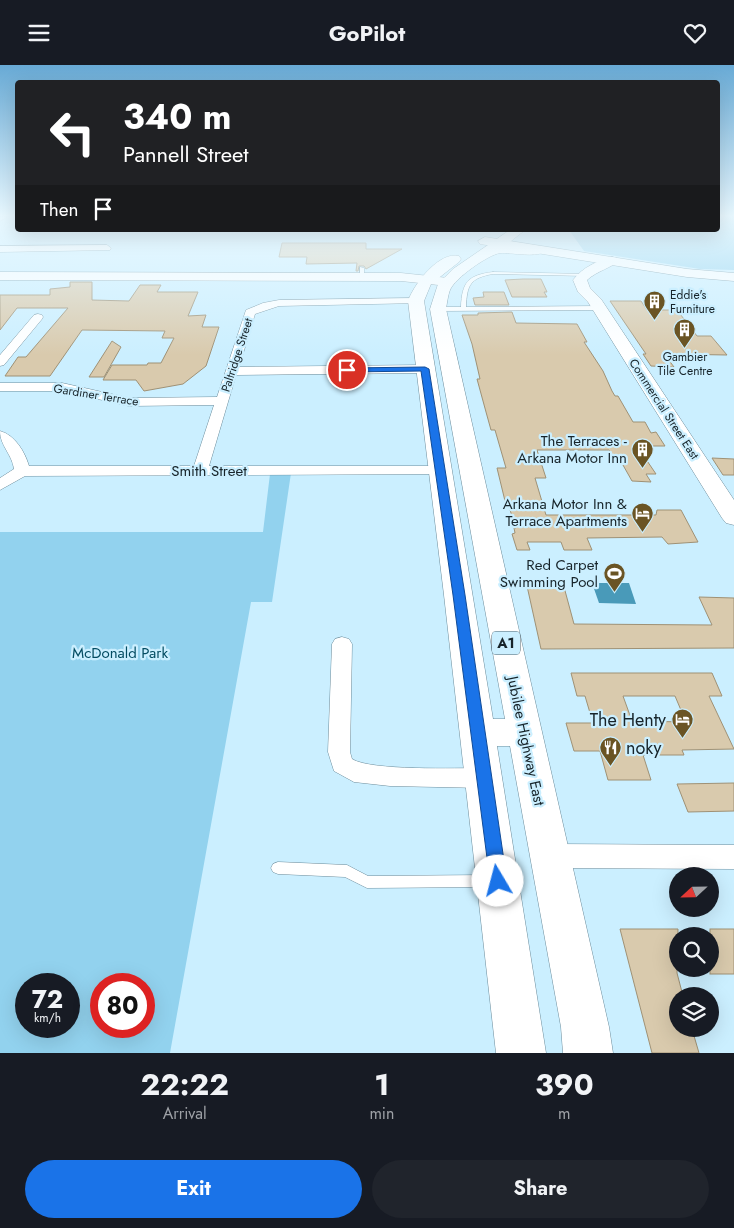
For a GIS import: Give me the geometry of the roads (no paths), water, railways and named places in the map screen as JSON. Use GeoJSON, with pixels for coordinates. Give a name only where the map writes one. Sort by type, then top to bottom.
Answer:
{"type":"FeatureCollection","features":[{"type":"Feature","properties":{"kind":"main road"},"geometry":{"type":"LineString","coordinates":[[438,296],[458,271],[468,263]]}},
{"type":"Feature","properties":{"kind":"main road"},"geometry":{"type":"LineString","coordinates":[[592,263],[603,266],[734,275]]}},
{"type":"Feature","properties":{"kind":"main road"},"geometry":{"type":"LineString","coordinates":[[599,263],[603,266],[688,270],[734,275]]}},
{"type":"Feature","properties":{"kind":"main road","name":"Jubilee Highway East"},"geometry":{"type":"LineString","coordinates":[[438,296],[425,369],[445,412],[483,530],[585,1027],[588,1053]]}},
{"type":"Feature","properties":{"kind":"main road","name":"Jubilee Highway East"},"geometry":{"type":"LineString","coordinates":[[438,296],[445,412],[441,471],[521,1053]]}},
{"type":"Feature","properties":{"kind":"main road"},"geometry":{"type":"LineString","coordinates":[[450,530],[483,530]]}},
{"type":"Feature","properties":{"kind":"main road"},"geometry":{"type":"LineString","coordinates":[[478,733],[524,733]]}},
{"type":"Feature","properties":{"kind":"street","name":"Commercial Street East"},"geometry":{"type":"LineString","coordinates":[[597,303],[597,296],[589,283],[589,279],[603,266]]}},
{"type":"Feature","properties":{"kind":"street","name":"Commercial Street East"},"geometry":{"type":"LineString","coordinates":[[603,266],[580,280],[581,285],[586,294],[597,303],[734,518]]}},
{"type":"Feature","properties":{"kind":"street"},"geometry":{"type":"LineString","coordinates":[[0,276],[362,272],[401,277],[438,296]]}},
{"type":"Feature","properties":{"kind":"street","name":"Paltridge Street"},"geometry":{"type":"LineString","coordinates":[[200,471],[250,312],[267,305],[293,302],[438,296]]}},
{"type":"Feature","properties":{"kind":"street"},"geometry":{"type":"LineString","coordinates":[[0,362],[38,317]]}},
{"type":"Feature","properties":{"kind":"street"},"geometry":{"type":"LineString","coordinates":[[231,371],[425,369]]}},
{"type":"Feature","properties":{"kind":"street","name":"Gardiner Terrace"},"geometry":{"type":"LineString","coordinates":[[0,387],[62,387],[129,402],[222,401]]}},
{"type":"Feature","properties":{"kind":"street"},"geometry":{"type":"LineString","coordinates":[[0,435],[13,445],[21,459],[22,471],[0,485]]}},
{"type":"Feature","properties":{"kind":"street","name":"Smith Street"},"geometry":{"type":"LineString","coordinates":[[22,471],[441,471]]}},
{"type":"Feature","properties":{"kind":"street"},"geometry":{"type":"LineString","coordinates":[[342,644],[339,752],[342,764],[354,772],[390,776],[484,778]]}},
{"type":"Feature","properties":{"kind":"street"},"geometry":{"type":"LineString","coordinates":[[550,856],[734,857]]}},
{"type":"Feature","properties":{"kind":"lane"},"geometry":{"type":"LineString","coordinates":[[438,296],[464,290],[470,280],[479,275],[603,266]]}},
{"type":"Feature","properties":{"kind":"lane"},"geometry":{"type":"LineString","coordinates":[[438,296],[597,303]]}},
{"type":"Feature","properties":{"kind":"lane"},"geometry":{"type":"LineString","coordinates":[[278,868],[347,871],[367,882],[498,881]]}},
{"type":"Feature","properties":{"kind":"place","name":"Eddie's Furniture"},"geometry":{"type":"Point","coordinates":[654,321]}},
{"type":"Feature","properties":{"kind":"place","name":"Gambier Tile Centre"},"geometry":{"type":"Point","coordinates":[685,349]}},
{"type":"Feature","properties":{"kind":"place","name":"The Terraces - Arkana Motor Inn"},"geometry":{"type":"Point","coordinates":[643,469]}},
{"type":"Feature","properties":{"kind":"place","name":"Arkana Motor Inn & Terrace Apartments"},"geometry":{"type":"Point","coordinates":[643,532]}},
{"type":"Feature","properties":{"kind":"place","name":"Red Carpet Swimming Pool"},"geometry":{"type":"Point","coordinates":[614,593]}},
{"type":"Feature","properties":{"kind":"place","name":"The Henty"},"geometry":{"type":"Point","coordinates":[682,739]}},
{"type":"Feature","properties":{"kind":"place","name":"noky"},"geometry":{"type":"Point","coordinates":[610,767]}},
{"type":"Feature","properties":{"kind":"park label","name":"McDonald Park"},"geometry":{"type":"Point","coordinates":[120,653]}}]}
